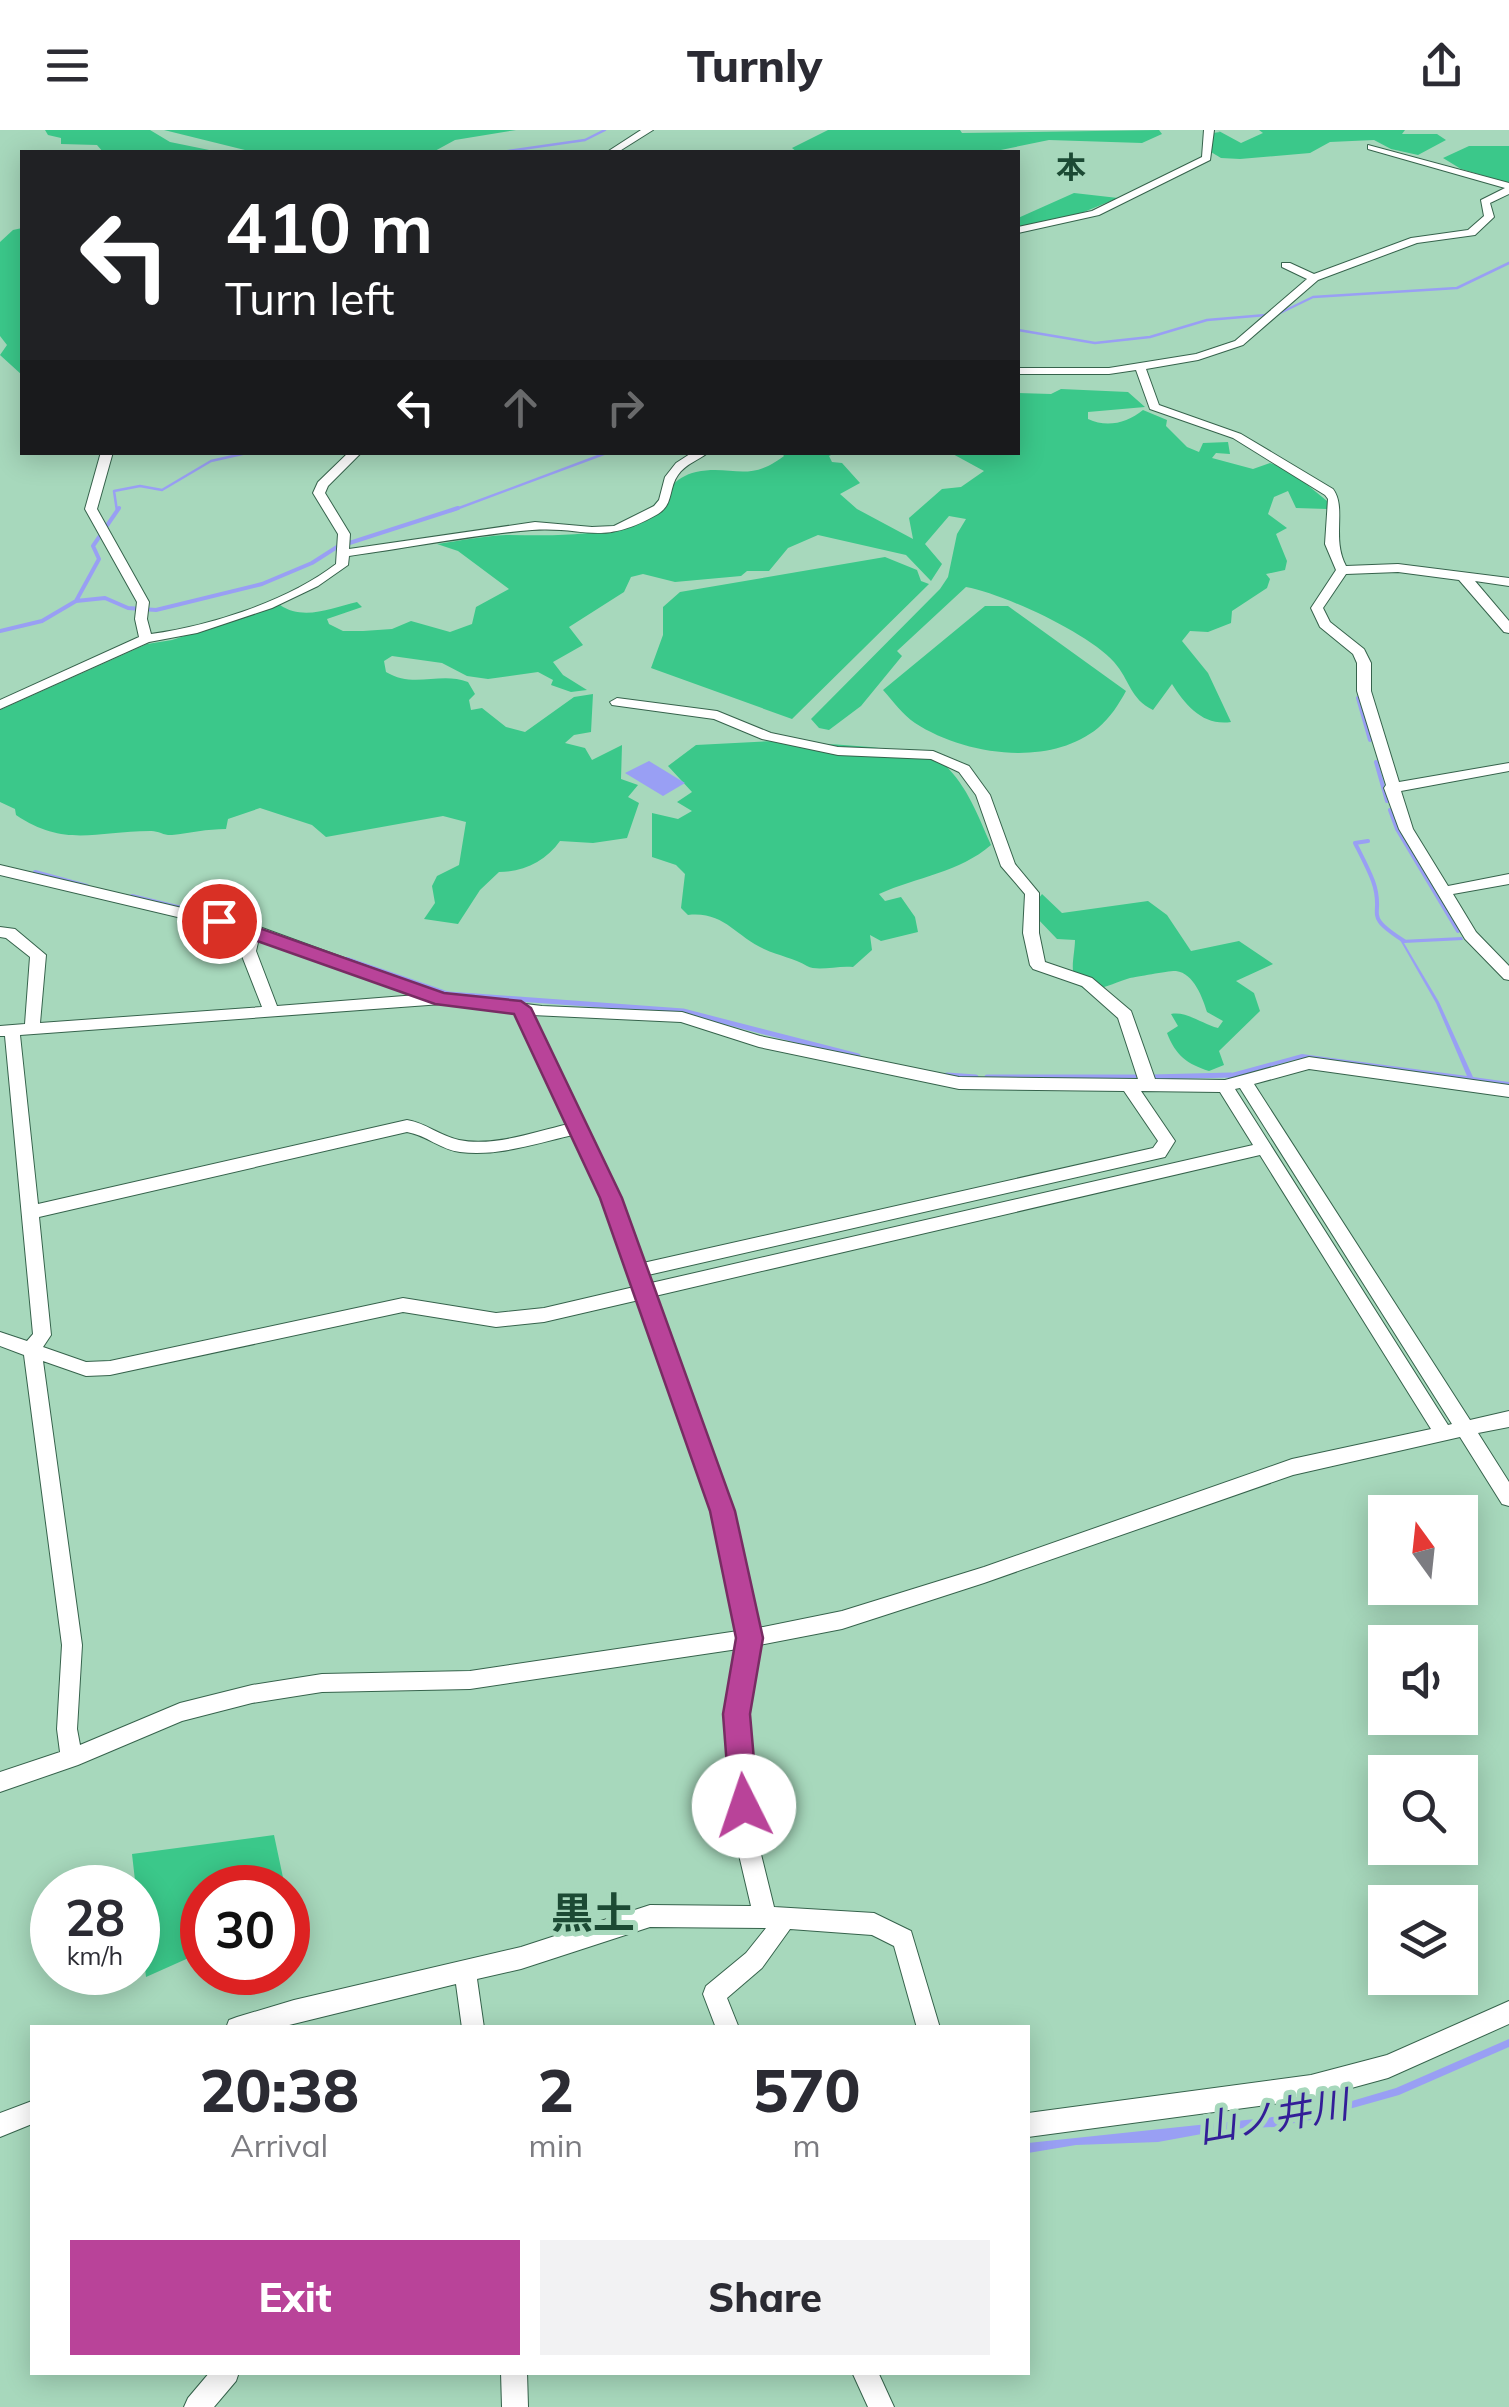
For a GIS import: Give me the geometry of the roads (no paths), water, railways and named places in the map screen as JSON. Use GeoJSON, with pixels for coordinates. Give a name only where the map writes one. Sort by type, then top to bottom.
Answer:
{"type":"FeatureCollection","features":[{"type":"Feature","properties":{"kind":"street"},"geometry":{"type":"LineString","coordinates":[[615,150],[648,130]]}},
{"type":"Feature","properties":{"kind":"street"},"geometry":{"type":"LineString","coordinates":[[1020,230],[1095,213],[1207,158],[1209,130]]}},
{"type":"Feature","properties":{"kind":"street"},"geometry":{"type":"LineString","coordinates":[[1371,147],[1509,188]]}},
{"type":"Feature","properties":{"kind":"street"},"geometry":{"type":"LineString","coordinates":[[1020,372],[1140,368],[1183,361],[1239,343],[1300,271],[1415,240],[1467,237],[1489,218],[1485,202],[1489,197],[1509,188]]}},
{"type":"Feature","properties":{"kind":"street"},"geometry":{"type":"LineString","coordinates":[[1140,368],[1154,407],[1237,436],[1329,492],[1334,498],[1329,538],[1332,557],[1342,570]]}},
{"type":"Feature","properties":{"kind":"street"},"geometry":{"type":"LineString","coordinates":[[107,455],[92,509],[144,602],[140,619],[146,640]]}},
{"type":"Feature","properties":{"kind":"street"},"geometry":{"type":"LineString","coordinates":[[0,705],[146,640],[185,631],[313,584],[342,565],[344,534],[319,494],[322,485],[353,455]]}},
{"type":"Feature","properties":{"kind":"street"},"geometry":{"type":"LineString","coordinates":[[345,554],[535,526],[617,529],[658,509],[665,502],[665,488],[677,466],[697,455]]}},
{"type":"Feature","properties":{"kind":"street"},"geometry":{"type":"LineString","coordinates":[[1342,570],[1398,568],[1509,582]]}},
{"type":"Feature","properties":{"kind":"street"},"geometry":{"type":"LineString","coordinates":[[1342,570],[1318,608],[1325,624],[1350,643],[1364,663],[1364,691],[1406,829],[1470,935],[1509,975]]}},
{"type":"Feature","properties":{"kind":"street"},"geometry":{"type":"LineString","coordinates":[[1463,576],[1509,628]]}},
{"type":"Feature","properties":{"kind":"street"},"geometry":{"type":"LineString","coordinates":[[617,702],[717,715],[768,736],[838,751],[933,754],[964,768],[984,795],[1008,866],[1032,893],[1032,933],[1038,965],[1087,982],[1126,1015],[1138,1084],[1166,1141],[1159,1153],[636,1271]]}},
{"type":"Feature","properties":{"kind":"street"},"geometry":{"type":"LineString","coordinates":[[1391,788],[1509,767]]}},
{"type":"Feature","properties":{"kind":"street"},"geometry":{"type":"LineString","coordinates":[[0,870],[254,930],[442,999]]}},
{"type":"Feature","properties":{"kind":"street"},"geometry":{"type":"LineString","coordinates":[[1444,891],[1509,878]]}},
{"type":"Feature","properties":{"kind":"street"},"geometry":{"type":"LineString","coordinates":[[254,930],[248,951],[272,1012]]}},
{"type":"Feature","properties":{"kind":"street"},"geometry":{"type":"LineString","coordinates":[[0,932],[10,932],[38,955],[32,1029]]}},
{"type":"Feature","properties":{"kind":"street"},"geometry":{"type":"LineString","coordinates":[[71,1758],[67,1729],[72,1645],[32,1348],[42,1335],[6,1031],[442,999],[521,1008],[682,1017],[759,1041],[959,1083],[1225,1086],[1309,1063],[1509,1091]]}},
{"type":"Feature","properties":{"kind":"street"},"geometry":{"type":"LineString","coordinates":[[521,1008],[611,1198],[722,1511],[750,1638],[737,1714],[746,1838],[775,1917],[768,1948],[740,1979],[714,1994],[727,2025]]}},
{"type":"Feature","properties":{"kind":"street"},"geometry":{"type":"LineString","coordinates":[[1245,1082],[1509,1498]]}},
{"type":"Feature","properties":{"kind":"street"},"geometry":{"type":"LineString","coordinates":[[1225,1086],[1444,1434]]}},
{"type":"Feature","properties":{"kind":"street"},"geometry":{"type":"LineString","coordinates":[[28,1213],[407,1126],[426,1130],[459,1146],[484,1146],[578,1128]]}},
{"type":"Feature","properties":{"kind":"street"},"geometry":{"type":"LineString","coordinates":[[0,1139],[21,1135]]}},
{"type":"Feature","properties":{"kind":"street"},"geometry":{"type":"LineString","coordinates":[[0,1339],[86,1369],[110,1368],[403,1305],[496,1320],[544,1315],[1265,1148]]}},
{"type":"Feature","properties":{"kind":"street"},"geometry":{"type":"LineString","coordinates":[[0,1782],[71,1758],[180,1712],[252,1694],[322,1684],[470,1680],[750,1638],[842,1620],[1292,1467],[1509,1418]]}},
{"type":"Feature","properties":{"kind":"street"},"geometry":{"type":"LineString","coordinates":[[246,2025],[294,2010],[521,1958],[650,1916],[775,1917],[874,1924],[903,1939],[928,2025]]}},
{"type":"Feature","properties":{"kind":"street"},"geometry":{"type":"LineString","coordinates":[[465,1972],[472,2025]]}},
{"type":"Feature","properties":{"kind":"street"},"geometry":{"type":"LineString","coordinates":[[1030,2125],[1311,2087],[1388,2066],[1509,2012]]}},
{"type":"Feature","properties":{"kind":"street"},"geometry":{"type":"LineString","coordinates":[[0,2125],[30,2115]]}},
{"type":"Feature","properties":{"kind":"street"},"geometry":{"type":"LineString","coordinates":[[197,2407],[225,2375]]}},
{"type":"Feature","properties":{"kind":"street"},"geometry":{"type":"LineString","coordinates":[[514,2375],[515,2407]]}},
{"type":"Feature","properties":{"kind":"street"},"geometry":{"type":"LineString","coordinates":[[865,2375],[881,2407]]}},
{"type":"Feature","properties":{"kind":"water"},"geometry":{"type":"Polygon","coordinates":[[[649,761],[685,783],[663,796],[625,773],[649,761]]]}},
{"type":"Feature","properties":{"kind":"water"},"geometry":{"type":"Polygon","coordinates":[[[1400,940],[1463,940],[1404,943],[1439,1002],[1473,1077],[1509,1082],[1509,1086],[1313,1058],[1228,1078],[1228,1074],[1302,1054],[1467,1076],[1436,1003],[1400,940]]]}},
{"type":"Feature","properties":{"kind":"water"},"geometry":{"type":"Polygon","coordinates":[[[1509,2039],[1509,2047],[1399,2095],[1310,2120],[1158,2142],[1076,2145],[1030,2153],[1030,2143],[1311,2113],[1396,2088],[1509,2039]]]}},
{"type":"Feature","properties":{"kind":"waterway"},"geometry":{"type":"LineString","coordinates":[[515,150],[585,140],[605,130]]}},
{"type":"Feature","properties":{"kind":"waterway"},"geometry":{"type":"LineString","coordinates":[[1020,330],[1095,343],[1150,337],[1207,320],[1278,314],[1313,297],[1457,288],[1509,263]]}},
{"type":"Feature","properties":{"kind":"waterway"},"geometry":{"type":"LineString","coordinates":[[117,511],[114,491],[140,486],[162,490],[211,461],[238,455]]}},
{"type":"Feature","properties":{"kind":"waterway"},"geometry":{"type":"LineString","coordinates":[[451,511],[601,455]]}},
{"type":"Feature","properties":{"kind":"waterway"},"geometry":{"type":"LineString","coordinates":[[76,601],[105,598],[128,608],[156,610],[262,584],[312,563],[337,547],[458,508]]}},
{"type":"Feature","properties":{"kind":"waterway"},"geometry":{"type":"LineString","coordinates":[[76,601],[99,559],[93,546],[117,511]]}},
{"type":"Feature","properties":{"kind":"waterway"},"geometry":{"type":"LineString","coordinates":[[0,631],[42,621],[76,601]]}},
{"type":"Feature","properties":{"kind":"waterway"},"geometry":{"type":"LineString","coordinates":[[1358,698],[1370,740]]}},
{"type":"Feature","properties":{"kind":"waterway"},"geometry":{"type":"LineString","coordinates":[[1376,762],[1387,801]]}},
{"type":"Feature","properties":{"kind":"waterway"},"geometry":{"type":"LineString","coordinates":[[1390,810],[1397,829],[1458,931]]}},
{"type":"Feature","properties":{"kind":"waterway"},"geometry":{"type":"LineString","coordinates":[[1368,841],[1355,843],[1373,881],[1378,919],[1404,941]]}},
{"type":"Feature","properties":{"kind":"waterway"},"geometry":{"type":"LineString","coordinates":[[35,872],[87,886]]}},
{"type":"Feature","properties":{"kind":"waterway"},"geometry":{"type":"LineString","coordinates":[[132,896],[252,925]]}},
{"type":"Feature","properties":{"kind":"waterway"},"geometry":{"type":"LineString","coordinates":[[347,959],[449,994],[477,996]]}},
{"type":"Feature","properties":{"kind":"waterway"},"geometry":{"type":"LineString","coordinates":[[448,994],[683,1011],[858,1056]]}},
{"type":"Feature","properties":{"kind":"waterway"},"geometry":{"type":"LineString","coordinates":[[947,1075],[976,1077]]}},
{"type":"Feature","properties":{"kind":"waterway"},"geometry":{"type":"LineString","coordinates":[[1152,1077],[1231,1075]]}},
{"type":"Feature","properties":{"kind":"waterway"},"geometry":{"type":"LineString","coordinates":[[987,1077],[1141,1077]]}},
{"type":"Feature","properties":{"kind":"district","name":"本"},"geometry":{"type":"Point","coordinates":[1071,167]}},
{"type":"Feature","properties":{"kind":"district","name":"黒土"},"geometry":{"type":"Point","coordinates":[593,1912]}},
{"type":"Feature","properties":{"kind":"water label","name":"山ノ井川"},"geometry":{"type":"Point","coordinates":[1273,2116]}}]}
